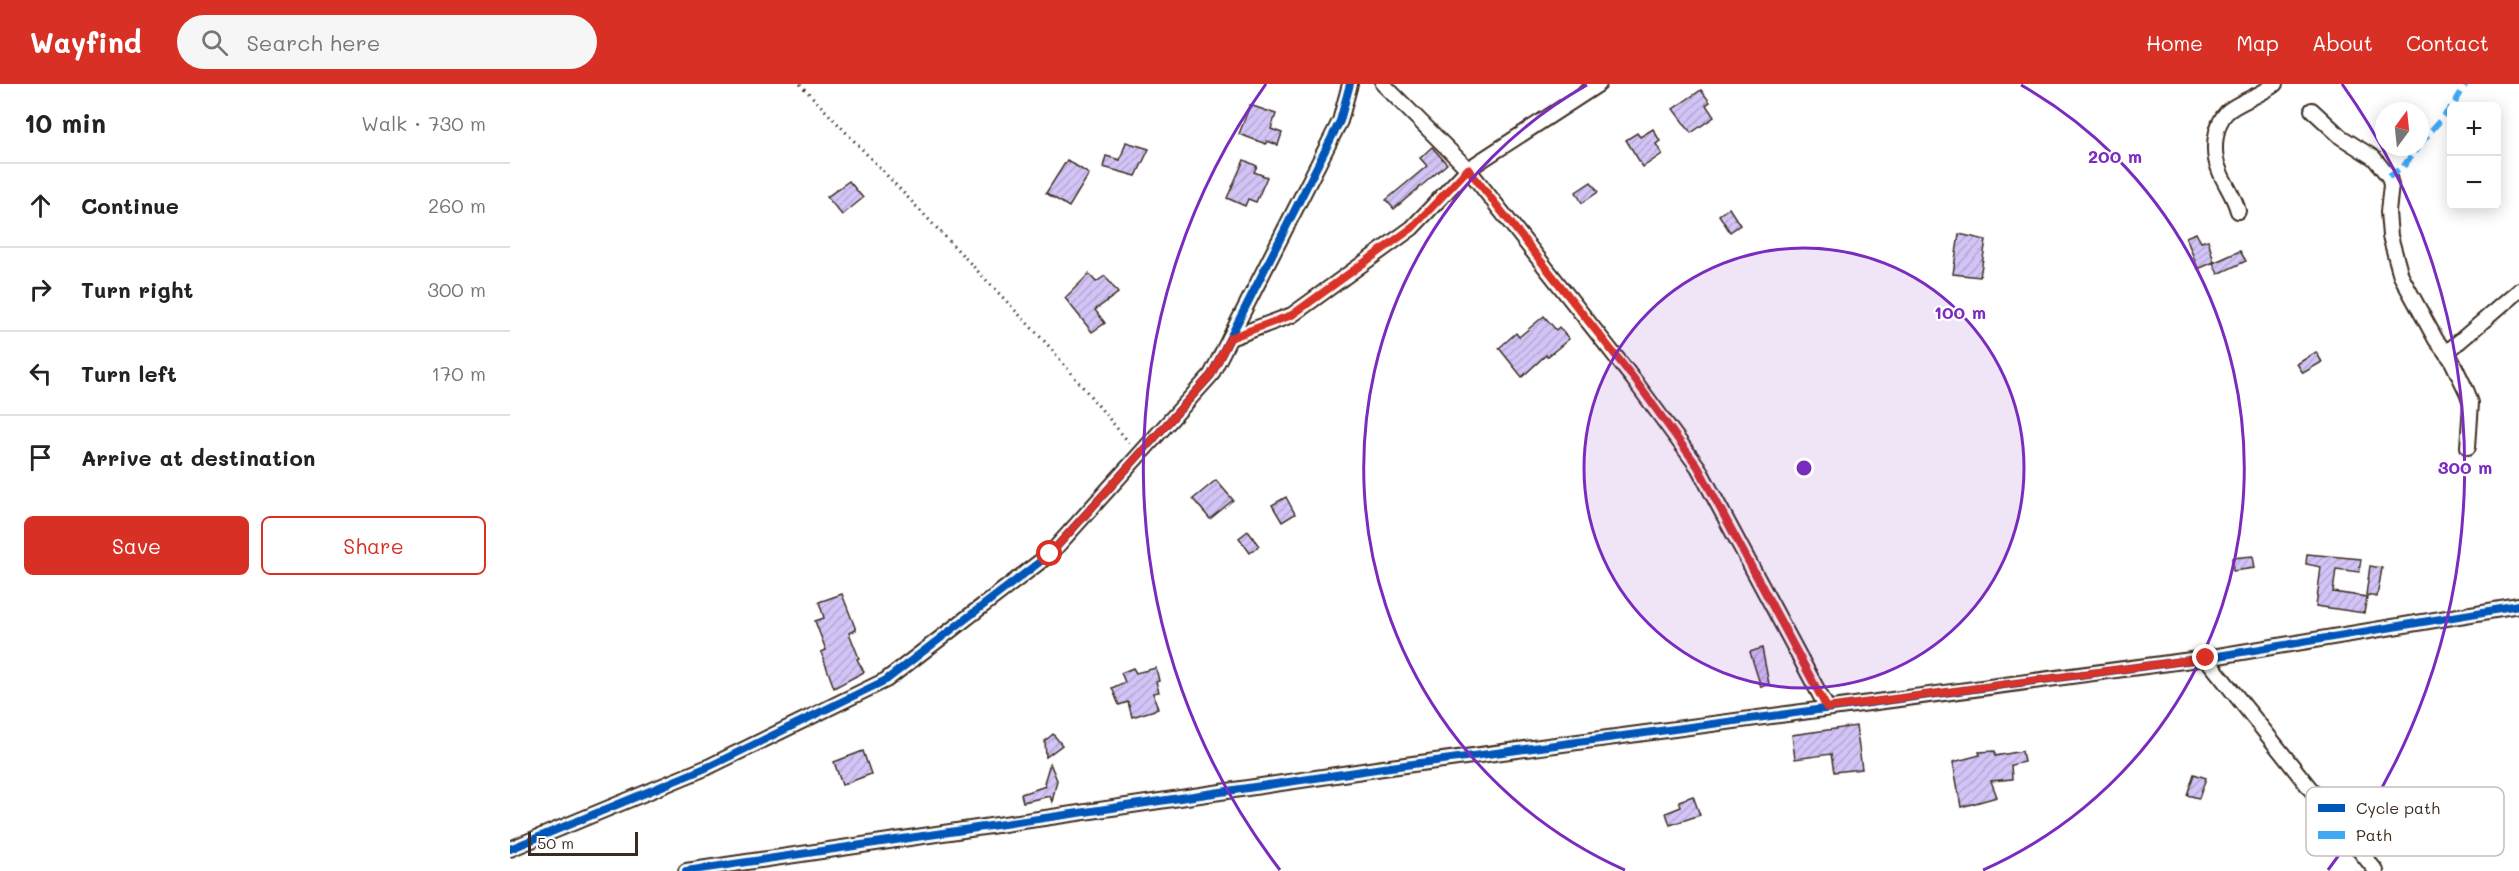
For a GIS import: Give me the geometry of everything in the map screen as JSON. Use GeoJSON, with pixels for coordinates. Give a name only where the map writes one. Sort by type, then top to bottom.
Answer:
{"type":"FeatureCollection","features":[{"type":"Feature","properties":{"kind":"street"},"geometry":{"type":"LineString","coordinates":[[510,849],[708,767],[886,680],[1050,554],[1211,375],[1340,121],[1350,84]]}},
{"type":"Feature","properties":{"kind":"street"},"geometry":{"type":"LineString","coordinates":[[1383,84],[1468,169],[1635,380],[1698,467],[1827,708]]}},
{"type":"Feature","properties":{"kind":"street"},"geometry":{"type":"LineString","coordinates":[[1230,338],[1292,315],[1412,228],[1468,169],[1599,84]]}},
{"type":"Feature","properties":{"kind":"street"},"geometry":{"type":"LineString","coordinates":[[2238,211],[2235,200],[2218,168],[2215,139],[2228,112],[2275,84]]}},
{"type":"Feature","properties":{"kind":"street"},"geometry":{"type":"LineString","coordinates":[[2312,110],[2341,137],[2374,158],[2389,177],[2391,185],[2388,212],[2390,236],[2401,276],[2436,340],[2451,359],[2471,403],[2468,447]]}},
{"type":"Feature","properties":{"kind":"street"},"geometry":{"type":"LineString","coordinates":[[2446,353],[2519,290]]}},
{"type":"Feature","properties":{"kind":"street"},"geometry":{"type":"LineString","coordinates":[[686,871],[1371,770],[2206,658],[2519,606]]}},
{"type":"Feature","properties":{"kind":"street"},"geometry":{"type":"LineString","coordinates":[[2206,658],[2309,787]]}},
{"type":"Feature","properties":{"kind":"street"},"geometry":{"type":"LineString","coordinates":[[2364,856],[2376,871]]}},
{"type":"Feature","properties":{"kind":"path"},"geometry":{"type":"LineString","coordinates":[[800,84],[952,241],[1047,344],[1139,455]]}},
{"type":"Feature","properties":{"kind":"building"},"geometry":{"type":"Polygon","coordinates":[[[1701,90],[1710,102],[1706,105],[1714,117],[1691,133],[1673,109],[1701,90]]]}},
{"type":"Feature","properties":{"kind":"building"},"geometry":{"type":"Polygon","coordinates":[[[1250,105],[1276,114],[1271,129],[1282,133],[1278,145],[1267,141],[1266,144],[1239,134],[1250,105]]]}},
{"type":"Feature","properties":{"kind":"building"},"geometry":{"type":"Polygon","coordinates":[[[1653,129],[1660,141],[1656,144],[1662,154],[1643,167],[1626,140],[1637,133],[1640,137],[1653,129]]]}},
{"type":"Feature","properties":{"kind":"building"},"geometry":{"type":"Polygon","coordinates":[[[1126,142],[1149,149],[1136,176],[1103,167],[1106,156],[1120,160],[1126,142]]]}},
{"type":"Feature","properties":{"kind":"building"},"geometry":{"type":"Polygon","coordinates":[[[1432,147],[1447,164],[1394,209],[1386,200],[1427,166],[1420,158],[1432,147]]]}},
{"type":"Feature","properties":{"kind":"building"},"geometry":{"type":"Polygon","coordinates":[[[1067,160],[1089,174],[1069,207],[1046,193],[1067,160]]]}},
{"type":"Feature","properties":{"kind":"building"},"geometry":{"type":"Polygon","coordinates":[[[1244,160],[1257,166],[1254,172],[1267,177],[1256,202],[1248,199],[1245,206],[1227,198],[1244,160]]]}},
{"type":"Feature","properties":{"kind":"building"},"geometry":{"type":"Polygon","coordinates":[[[849,181],[863,198],[842,215],[827,197],[849,181]]]}},
{"type":"Feature","properties":{"kind":"building"},"geometry":{"type":"Polygon","coordinates":[[[1591,182],[1598,192],[1582,203],[1576,192],[1591,182]]]}},
{"type":"Feature","properties":{"kind":"building"},"geometry":{"type":"Polygon","coordinates":[[[1729,208],[1740,225],[1730,232],[1719,215],[1729,208]]]}},
{"type":"Feature","properties":{"kind":"building"},"geometry":{"type":"Polygon","coordinates":[[[2196,233],[2201,242],[2208,240],[2214,262],[2198,269],[2186,237],[2196,233]]]}},
{"type":"Feature","properties":{"kind":"building"},"geometry":{"type":"Polygon","coordinates":[[[1959,234],[1986,240],[1980,277],[1953,274],[1959,234]]]}},
{"type":"Feature","properties":{"kind":"building"},"geometry":{"type":"Polygon","coordinates":[[[2240,251],[2246,261],[2218,274],[2213,263],[2240,251]]]}},
{"type":"Feature","properties":{"kind":"building"},"geometry":{"type":"Polygon","coordinates":[[[1089,274],[1096,282],[1105,276],[1118,293],[1095,310],[1105,323],[1092,332],[1065,298],[1089,274]]]}},
{"type":"Feature","properties":{"kind":"building"},"geometry":{"type":"Polygon","coordinates":[[[1544,316],[1556,330],[1559,327],[1569,339],[1547,357],[1546,355],[1522,377],[1499,348],[1516,333],[1519,337],[1544,316]]]}},
{"type":"Feature","properties":{"kind":"building"},"geometry":{"type":"Polygon","coordinates":[[[2316,352],[2322,362],[2303,373],[2297,364],[2316,352]]]}},
{"type":"Feature","properties":{"kind":"building"},"geometry":{"type":"Polygon","coordinates":[[[1216,480],[1233,500],[1210,519],[1193,499],[1216,480]]]}},
{"type":"Feature","properties":{"kind":"building"},"geometry":{"type":"Polygon","coordinates":[[[1286,497],[1295,514],[1282,522],[1272,505],[1286,497]]]}},
{"type":"Feature","properties":{"kind":"building"},"geometry":{"type":"Polygon","coordinates":[[[1248,531],[1259,546],[1250,553],[1239,538],[1248,531]]]}},
{"type":"Feature","properties":{"kind":"building"},"geometry":{"type":"Polygon","coordinates":[[[2307,554],[2361,559],[2359,572],[2336,569],[2333,592],[2367,597],[2364,613],[2316,606],[2321,567],[2306,564],[2307,554]]]}},
{"type":"Feature","properties":{"kind":"building"},"geometry":{"type":"Polygon","coordinates":[[[2253,556],[2255,568],[2233,571],[2232,558],[2253,556]]]}},
{"type":"Feature","properties":{"kind":"building"},"geometry":{"type":"Polygon","coordinates":[[[2370,566],[2382,568],[2377,597],[2366,595],[2370,566]]]}},
{"type":"Feature","properties":{"kind":"building"},"geometry":{"type":"Polygon","coordinates":[[[842,594],[856,630],[849,633],[859,658],[857,659],[864,672],[834,688],[821,652],[826,650],[815,621],[824,618],[819,602],[842,594]]]}},
{"type":"Feature","properties":{"kind":"building"},"geometry":{"type":"Polygon","coordinates":[[[1762,648],[1769,684],[1761,687],[1750,652],[1762,648]]]}},
{"type":"Feature","properties":{"kind":"building"},"geometry":{"type":"Polygon","coordinates":[[[1133,668],[1136,673],[1156,668],[1159,692],[1153,693],[1158,709],[1132,717],[1128,702],[1119,705],[1112,688],[1125,682],[1121,673],[1133,668]]]}},
{"type":"Feature","properties":{"kind":"building"},"geometry":{"type":"Polygon","coordinates":[[[1856,726],[1862,769],[1834,772],[1831,754],[1795,759],[1792,735],[1856,726]]]}},
{"type":"Feature","properties":{"kind":"building"},"geometry":{"type":"Polygon","coordinates":[[[1053,734],[1062,745],[1046,757],[1045,741],[1053,734]]]}},
{"type":"Feature","properties":{"kind":"building"},"geometry":{"type":"Polygon","coordinates":[[[863,751],[871,774],[842,785],[834,762],[863,751]]]}},
{"type":"Feature","properties":{"kind":"building"},"geometry":{"type":"Polygon","coordinates":[[[1995,751],[1995,756],[2022,751],[2024,762],[2011,765],[2012,779],[1991,781],[1997,797],[1961,807],[1953,762],[1980,755],[1979,752],[1995,751]]]}},
{"type":"Feature","properties":{"kind":"building"},"geometry":{"type":"Polygon","coordinates":[[[1050,763],[1057,780],[1052,802],[1050,796],[1023,802],[1021,794],[1046,786],[1044,783],[1050,763]]]}},
{"type":"Feature","properties":{"kind":"building"},"geometry":{"type":"Polygon","coordinates":[[[2194,774],[2206,778],[2199,798],[2187,795],[2194,774]]]}},
{"type":"Feature","properties":{"kind":"building"},"geometry":{"type":"Polygon","coordinates":[[[1693,796],[1700,815],[1670,825],[1666,813],[1681,807],[1679,801],[1693,796]]]}},
{"type":"Feature","properties":{"kind":"marked path"},"geometry":{"type":"LineString","coordinates":[[2429,133],[2454,104],[2466,84]]}},
{"type":"Feature","properties":{"kind":"marked path"},"geometry":{"type":"LineString","coordinates":[[2389,177],[2403,167],[2411,156]]}},
{"type":"Feature","properties":{"kind":"cycle path"},"geometry":{"type":"LineString","coordinates":[[510,849],[708,767],[886,680],[1050,554],[1211,375],[1340,121],[1350,84]]}},
{"type":"Feature","properties":{"kind":"cycle path"},"geometry":{"type":"LineString","coordinates":[[686,871],[1383,768],[2206,658],[2519,606]]}},
{"type":"Feature","properties":{"kind":"route"},"geometry":{"type":"LineString","coordinates":[[1050,554],[1211,375],[1230,338],[1292,315],[1412,228],[1468,169],[1635,380],[1698,467],[1827,708],[2206,658]]}}]}
